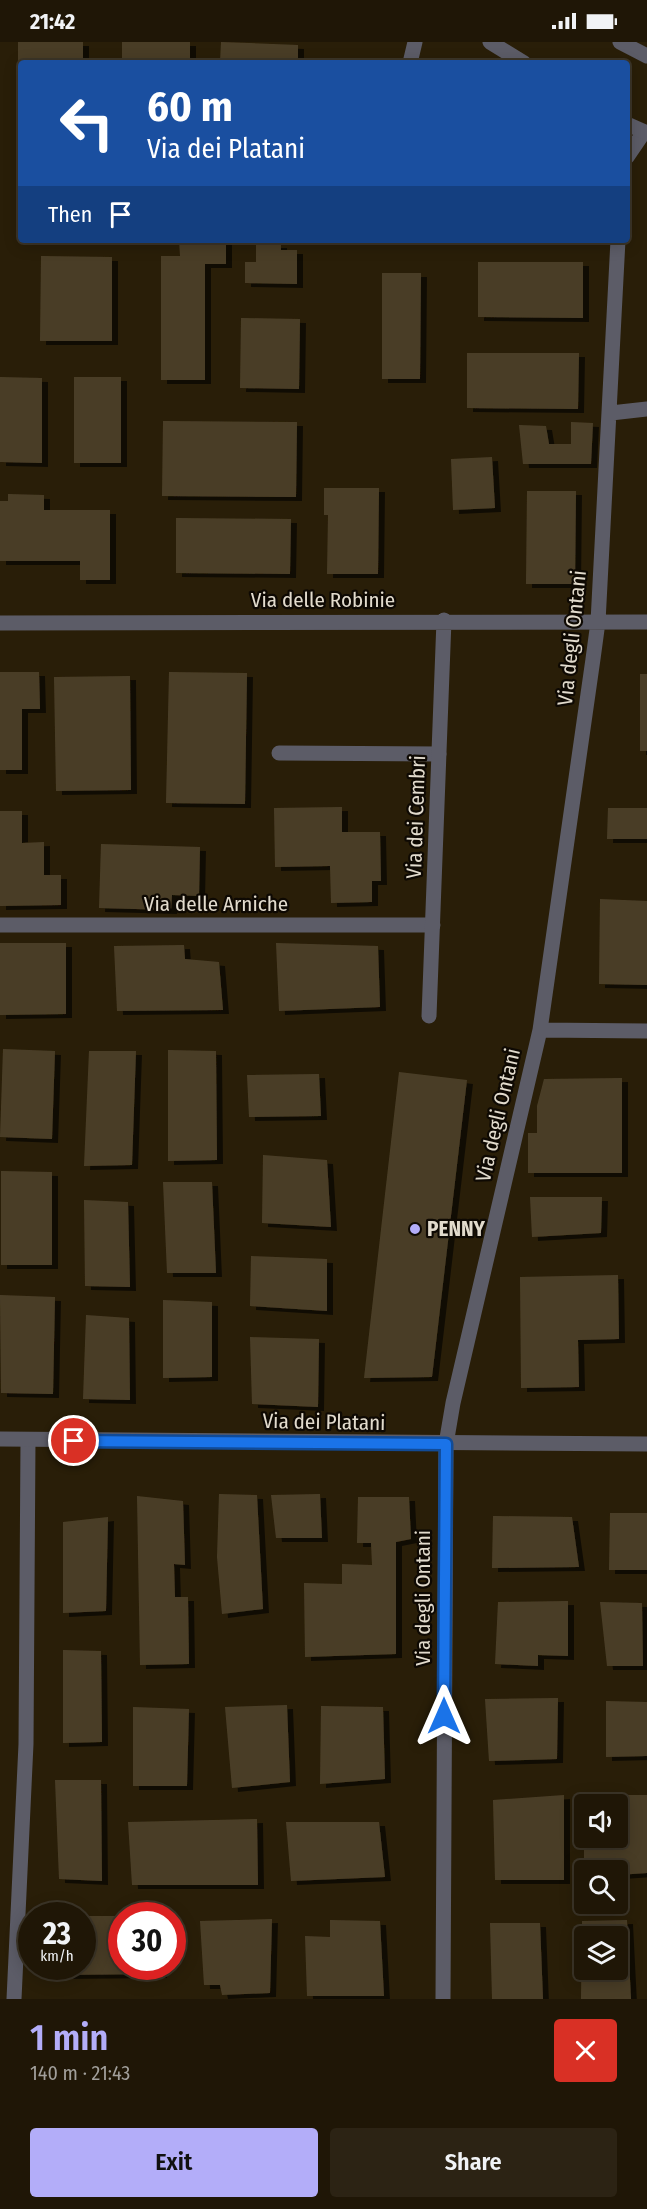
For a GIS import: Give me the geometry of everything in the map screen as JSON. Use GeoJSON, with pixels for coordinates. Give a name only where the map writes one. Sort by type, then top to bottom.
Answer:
{"type":"FeatureCollection","features":[{"type":"Feature","properties":{"kind":"street"},"geometry":{"type":"LineString","coordinates":[[411,60],[415,42]]}},
{"type":"Feature","properties":{"kind":"street"},"geometry":{"type":"LineString","coordinates":[[620,42],[647,56]]}},
{"type":"Feature","properties":{"kind":"street"},"geometry":{"type":"LineString","coordinates":[[498,44],[520,60]]}},
{"type":"Feature","properties":{"kind":"street"},"geometry":{"type":"LineString","coordinates":[[630,126],[645,133],[630,153]]}},
{"type":"Feature","properties":{"kind":"street","name":"Via degli Ontani"},"geometry":{"type":"LineString","coordinates":[[443,1999],[446,1444],[453,1403],[540,1030],[598,622],[618,243]]}},
{"type":"Feature","properties":{"kind":"street"},"geometry":{"type":"LineString","coordinates":[[610,413],[647,409]]}},
{"type":"Feature","properties":{"kind":"street","name":"Via delle Robinie"},"geometry":{"type":"LineString","coordinates":[[0,623],[444,620],[647,622]]}},
{"type":"Feature","properties":{"kind":"street","name":"Via dei Cembri"},"geometry":{"type":"LineString","coordinates":[[429,1016],[444,620]]}},
{"type":"Feature","properties":{"kind":"street"},"geometry":{"type":"LineString","coordinates":[[279,753],[440,754]]}},
{"type":"Feature","properties":{"kind":"street","name":"Via delle Arniche"},"geometry":{"type":"LineString","coordinates":[[0,925],[432,925]]}},
{"type":"Feature","properties":{"kind":"street"},"geometry":{"type":"LineString","coordinates":[[540,1030],[647,1031]]}},
{"type":"Feature","properties":{"kind":"street","name":"Via dei Platani"},"geometry":{"type":"LineString","coordinates":[[0,1439],[446,1444],[647,1443]]}},
{"type":"Feature","properties":{"kind":"street"},"geometry":{"type":"LineString","coordinates":[[14,1999],[26,1744],[28,1440]]}},
{"type":"Feature","properties":{"kind":"building"},"geometry":{"type":"Polygon","coordinates":[[[18,42],[83,42],[83,60],[18,60],[18,42]]]}},
{"type":"Feature","properties":{"kind":"building"},"geometry":{"type":"Polygon","coordinates":[[[122,42],[190,42],[190,60],[122,60],[122,42]]]}},
{"type":"Feature","properties":{"kind":"building"},"geometry":{"type":"Polygon","coordinates":[[[221,42],[298,45],[298,60],[220,60],[221,42]]]}},
{"type":"Feature","properties":{"kind":"building"},"geometry":{"type":"Polygon","coordinates":[[[179,243],[226,243],[226,264],[205,264],[205,380],[161,380],[161,256],[180,256],[179,243]]]}},
{"type":"Feature","properties":{"kind":"building"},"geometry":{"type":"Polygon","coordinates":[[[256,244],[281,244],[281,250],[297,250],[297,284],[245,283],[245,262],[256,262],[256,244]]]}},
{"type":"Feature","properties":{"kind":"building"},"geometry":{"type":"Polygon","coordinates":[[[41,256],[112,257],[112,341],[40,341],[41,256]]]}},
{"type":"Feature","properties":{"kind":"building"},"geometry":{"type":"Polygon","coordinates":[[[478,262],[583,262],[583,318],[478,317],[478,262]]]}},
{"type":"Feature","properties":{"kind":"building"},"geometry":{"type":"Polygon","coordinates":[[[382,273],[421,273],[420,379],[382,379],[382,273]]]}},
{"type":"Feature","properties":{"kind":"building"},"geometry":{"type":"Polygon","coordinates":[[[241,318],[300,319],[299,389],[240,388],[241,318]]]}},
{"type":"Feature","properties":{"kind":"building"},"geometry":{"type":"Polygon","coordinates":[[[467,353],[579,353],[578,409],[467,408],[467,353]]]}},
{"type":"Feature","properties":{"kind":"building"},"geometry":{"type":"Polygon","coordinates":[[[0,377],[42,378],[42,463],[0,462],[0,377]]]}},
{"type":"Feature","properties":{"kind":"building"},"geometry":{"type":"Polygon","coordinates":[[[74,377],[121,377],[121,463],[74,463],[74,377]]]}},
{"type":"Feature","properties":{"kind":"building"},"geometry":{"type":"Polygon","coordinates":[[[163,421],[297,422],[296,497],[162,496],[163,421]]]}},
{"type":"Feature","properties":{"kind":"building"},"geometry":{"type":"Polygon","coordinates":[[[571,422],[593,423],[591,464],[523,464],[519,425],[546,426],[549,444],[571,444],[571,422]]]}},
{"type":"Feature","properties":{"kind":"building"},"geometry":{"type":"Polygon","coordinates":[[[492,457],[495,508],[453,510],[451,459],[492,457]]]}},
{"type":"Feature","properties":{"kind":"building"},"geometry":{"type":"Polygon","coordinates":[[[324,488],[379,488],[378,574],[327,574],[328,515],[324,515],[324,488]]]}},
{"type":"Feature","properties":{"kind":"building"},"geometry":{"type":"Polygon","coordinates":[[[527,491],[576,491],[575,584],[526,584],[527,491]]]}},
{"type":"Feature","properties":{"kind":"building"},"geometry":{"type":"Polygon","coordinates":[[[8,494],[44,495],[44,510],[110,510],[110,580],[80,580],[80,561],[0,561],[0,501],[8,501],[8,494]]]}},
{"type":"Feature","properties":{"kind":"building"},"geometry":{"type":"Polygon","coordinates":[[[176,518],[291,519],[290,574],[176,573],[176,518]]]}},
{"type":"Feature","properties":{"kind":"building"},"geometry":{"type":"Polygon","coordinates":[[[0,672],[39,672],[40,709],[22,709],[22,770],[0,770],[0,672]]]}},
{"type":"Feature","properties":{"kind":"building"},"geometry":{"type":"Polygon","coordinates":[[[169,672],[247,673],[245,804],[166,803],[169,672]]]}},
{"type":"Feature","properties":{"kind":"building"},"geometry":{"type":"Polygon","coordinates":[[[640,674],[647,674],[647,751],[640,751],[640,674]]]}},
{"type":"Feature","properties":{"kind":"building"},"geometry":{"type":"Polygon","coordinates":[[[130,676],[131,790],[56,791],[54,677],[130,676]]]}},
{"type":"Feature","properties":{"kind":"building"},"geometry":{"type":"Polygon","coordinates":[[[342,807],[342,832],[380,832],[381,881],[372,881],[372,902],[331,903],[330,866],[275,867],[274,808],[342,807]]]}},
{"type":"Feature","properties":{"kind":"building"},"geometry":{"type":"Polygon","coordinates":[[[608,808],[647,808],[647,839],[607,839],[608,808]]]}},
{"type":"Feature","properties":{"kind":"building"},"geometry":{"type":"Polygon","coordinates":[[[0,811],[22,811],[22,843],[44,842],[44,875],[61,875],[61,905],[0,906],[0,811]]]}},
{"type":"Feature","properties":{"kind":"building"},"geometry":{"type":"Polygon","coordinates":[[[101,844],[200,847],[199,896],[172,895],[171,910],[99,908],[101,844]]]}},
{"type":"Feature","properties":{"kind":"building"},"geometry":{"type":"Polygon","coordinates":[[[600,899],[647,901],[647,985],[599,984],[600,899]]]}},
{"type":"Feature","properties":{"kind":"building"},"geometry":{"type":"Polygon","coordinates":[[[0,943],[66,943],[66,1014],[0,1015],[0,943]]]}},
{"type":"Feature","properties":{"kind":"building"},"geometry":{"type":"Polygon","coordinates":[[[276,943],[378,946],[380,1007],[279,1011],[276,943]]]}},
{"type":"Feature","properties":{"kind":"building"},"geometry":{"type":"Polygon","coordinates":[[[184,945],[185,959],[219,962],[223,1010],[117,1011],[114,946],[184,945]]]}},
{"type":"Feature","properties":{"kind":"building"},"geometry":{"type":"Polygon","coordinates":[[[3,1049],[55,1051],[52,1139],[0,1137],[3,1049]]]}},
{"type":"Feature","properties":{"kind":"building"},"geometry":{"type":"Polygon","coordinates":[[[168,1050],[216,1051],[217,1160],[168,1161],[168,1050]]]}},
{"type":"Feature","properties":{"kind":"building"},"geometry":{"type":"Polygon","coordinates":[[[89,1051],[136,1051],[132,1165],[84,1166],[89,1051]]]}},
{"type":"Feature","properties":{"kind":"building","name":"PENNY"},"geometry":{"type":"Polygon","coordinates":[[[399,1072],[467,1080],[432,1377],[364,1378],[399,1072]]]}},
{"type":"Feature","properties":{"kind":"building"},"geometry":{"type":"Polygon","coordinates":[[[319,1074],[321,1116],[249,1117],[247,1075],[319,1074]]]}},
{"type":"Feature","properties":{"kind":"building"},"geometry":{"type":"Polygon","coordinates":[[[622,1078],[622,1173],[528,1173],[528,1133],[537,1133],[537,1106],[544,1079],[622,1078]]]}},
{"type":"Feature","properties":{"kind":"building"},"geometry":{"type":"Polygon","coordinates":[[[263,1155],[327,1160],[331,1227],[262,1223],[263,1155]]]}},
{"type":"Feature","properties":{"kind":"building"},"geometry":{"type":"Polygon","coordinates":[[[1,1171],[52,1172],[52,1265],[1,1265],[1,1171]]]}},
{"type":"Feature","properties":{"kind":"building"},"geometry":{"type":"Polygon","coordinates":[[[163,1182],[212,1182],[216,1273],[167,1273],[163,1182]]]}},
{"type":"Feature","properties":{"kind":"building"},"geometry":{"type":"Polygon","coordinates":[[[530,1197],[602,1197],[601,1233],[532,1237],[530,1197]]]}},
{"type":"Feature","properties":{"kind":"building"},"geometry":{"type":"Polygon","coordinates":[[[84,1200],[128,1202],[130,1287],[85,1286],[84,1200]]]}},
{"type":"Feature","properties":{"kind":"building"},"geometry":{"type":"Polygon","coordinates":[[[251,1256],[327,1259],[327,1311],[250,1306],[251,1256]]]}},
{"type":"Feature","properties":{"kind":"building"},"geometry":{"type":"Polygon","coordinates":[[[618,1275],[619,1339],[578,1340],[579,1387],[521,1388],[520,1277],[618,1275]]]}},
{"type":"Feature","properties":{"kind":"building"},"geometry":{"type":"Polygon","coordinates":[[[0,1295],[55,1297],[53,1394],[1,1393],[0,1295]]]}},
{"type":"Feature","properties":{"kind":"building"},"geometry":{"type":"Polygon","coordinates":[[[163,1300],[212,1302],[212,1377],[163,1378],[163,1300]]]}},
{"type":"Feature","properties":{"kind":"building"},"geometry":{"type":"Polygon","coordinates":[[[86,1315],[129,1318],[130,1400],[83,1399],[86,1315]]]}},
{"type":"Feature","properties":{"kind":"building"},"geometry":{"type":"Polygon","coordinates":[[[250,1337],[319,1339],[318,1407],[252,1404],[250,1337]]]}},
{"type":"Feature","properties":{"kind":"building"},"geometry":{"type":"Polygon","coordinates":[[[219,1494],[257,1495],[263,1609],[222,1614],[217,1557],[219,1494]]]}},
{"type":"Feature","properties":{"kind":"building"},"geometry":{"type":"Polygon","coordinates":[[[320,1494],[322,1538],[276,1538],[271,1495],[320,1494]]]}},
{"type":"Feature","properties":{"kind":"building"},"geometry":{"type":"Polygon","coordinates":[[[137,1496],[183,1501],[185,1565],[174,1564],[175,1597],[188,1597],[189,1664],[140,1665],[137,1496]]]}},
{"type":"Feature","properties":{"kind":"building"},"geometry":{"type":"Polygon","coordinates":[[[358,1497],[409,1497],[411,1539],[396,1542],[396,1654],[305,1657],[304,1583],[342,1584],[342,1564],[372,1565],[371,1543],[357,1543],[358,1497]]]}},
{"type":"Feature","properties":{"kind":"building"},"geometry":{"type":"Polygon","coordinates":[[[610,1513],[647,1513],[647,1570],[609,1570],[610,1513]]]}},
{"type":"Feature","properties":{"kind":"building"},"geometry":{"type":"Polygon","coordinates":[[[493,1516],[572,1517],[579,1567],[492,1568],[493,1516]]]}},
{"type":"Feature","properties":{"kind":"building"},"geometry":{"type":"Polygon","coordinates":[[[108,1517],[106,1611],[63,1613],[63,1522],[108,1517]]]}},
{"type":"Feature","properties":{"kind":"building"},"geometry":{"type":"Polygon","coordinates":[[[568,1601],[568,1656],[538,1655],[538,1666],[495,1664],[498,1602],[568,1601]]]}},
{"type":"Feature","properties":{"kind":"building"},"geometry":{"type":"Polygon","coordinates":[[[600,1602],[642,1603],[643,1666],[607,1666],[600,1602]]]}},
{"type":"Feature","properties":{"kind":"building"},"geometry":{"type":"Polygon","coordinates":[[[63,1650],[101,1651],[102,1742],[63,1743],[63,1650]]]}},
{"type":"Feature","properties":{"kind":"building"},"geometry":{"type":"Polygon","coordinates":[[[558,1698],[557,1759],[489,1761],[485,1699],[558,1698]]]}},
{"type":"Feature","properties":{"kind":"building"},"geometry":{"type":"Polygon","coordinates":[[[606,1701],[647,1702],[647,1756],[606,1757],[606,1701]]]}},
{"type":"Feature","properties":{"kind":"building"},"geometry":{"type":"Polygon","coordinates":[[[287,1705],[290,1782],[232,1788],[225,1707],[287,1705]]]}},
{"type":"Feature","properties":{"kind":"building"},"geometry":{"type":"Polygon","coordinates":[[[321,1706],[383,1707],[385,1779],[320,1784],[321,1706]]]}},
{"type":"Feature","properties":{"kind":"building"},"geometry":{"type":"Polygon","coordinates":[[[133,1707],[189,1709],[187,1786],[133,1786],[133,1707]]]}},
{"type":"Feature","properties":{"kind":"building"},"geometry":{"type":"Polygon","coordinates":[[[55,1780],[101,1780],[102,1881],[59,1879],[55,1780]]]}},
{"type":"Feature","properties":{"kind":"building"},"geometry":{"type":"Polygon","coordinates":[[[564,1795],[564,1880],[495,1880],[493,1800],[564,1795]]]}},
{"type":"Feature","properties":{"kind":"building"},"geometry":{"type":"Polygon","coordinates":[[[628,1795],[647,1795],[647,1873],[628,1874],[628,1860],[584,1860],[584,1848],[628,1848],[628,1795]]]}},
{"type":"Feature","properties":{"kind":"building"},"geometry":{"type":"Polygon","coordinates":[[[257,1819],[258,1885],[132,1885],[128,1822],[257,1819]]]}},
{"type":"Feature","properties":{"kind":"building"},"geometry":{"type":"Polygon","coordinates":[[[286,1822],[379,1822],[385,1877],[291,1881],[286,1822]]]}},
{"type":"Feature","properties":{"kind":"building"},"geometry":{"type":"Polygon","coordinates":[[[96,1916],[108,1916],[108,1975],[96,1975],[96,1916]]]}},
{"type":"Feature","properties":{"kind":"building"},"geometry":{"type":"Polygon","coordinates":[[[272,1919],[270,1993],[222,1995],[220,1985],[204,1985],[200,1921],[272,1919]]]}},
{"type":"Feature","properties":{"kind":"building"},"geometry":{"type":"Polygon","coordinates":[[[330,1920],[380,1921],[384,1996],[307,1996],[305,1936],[330,1937],[330,1920]]]}},
{"type":"Feature","properties":{"kind":"building"},"geometry":{"type":"Polygon","coordinates":[[[627,1920],[627,1926],[582,1926],[582,1921],[627,1920]]]}},
{"type":"Feature","properties":{"kind":"building"},"geometry":{"type":"Polygon","coordinates":[[[490,1923],[540,1923],[543,1999],[492,1999],[490,1923]]]}},
{"type":"Feature","properties":{"kind":"building"},"geometry":{"type":"Polygon","coordinates":[[[628,1940],[631,1999],[581,1999],[581,1980],[628,1980],[628,1940]]]}},
{"type":"Feature","properties":{"kind":"place","name":"PENNY"},"geometry":{"type":"Point","coordinates":[415,1229]}},
{"type":"Feature","properties":{"kind":"route"},"geometry":{"type":"LineString","coordinates":[[74,1441],[446,1444],[444,1716]]}}]}
